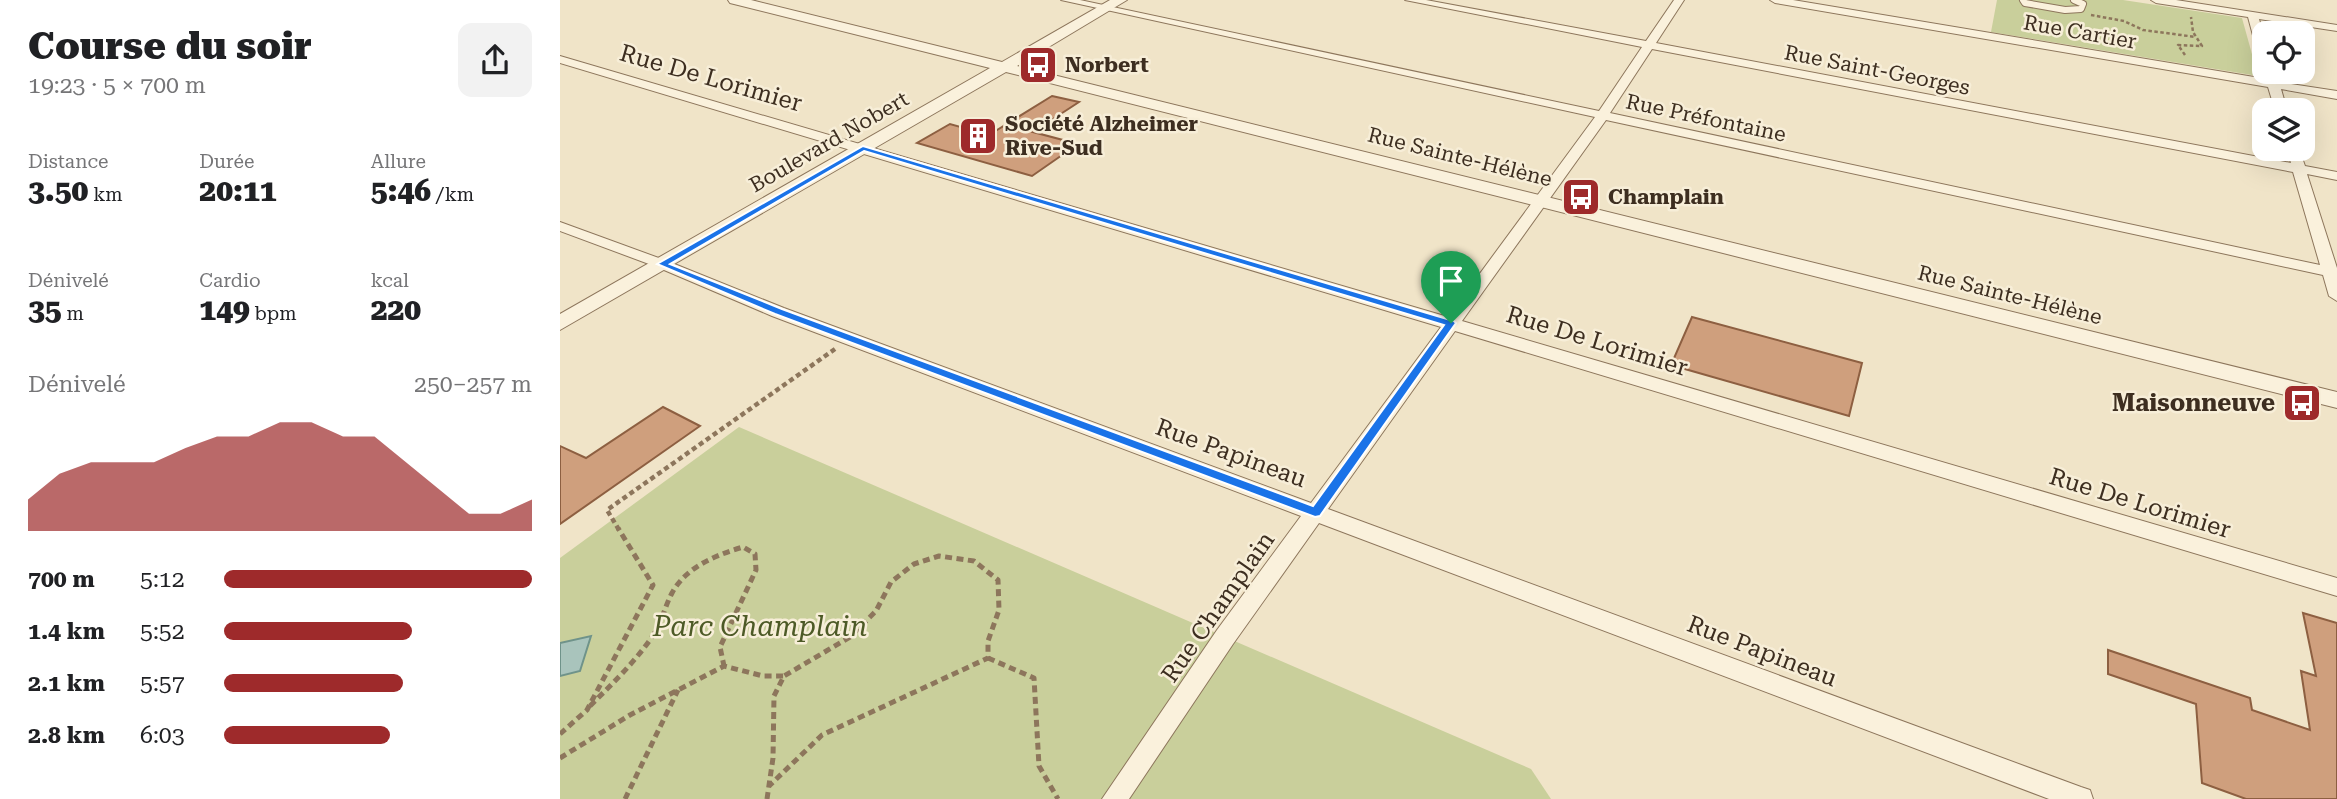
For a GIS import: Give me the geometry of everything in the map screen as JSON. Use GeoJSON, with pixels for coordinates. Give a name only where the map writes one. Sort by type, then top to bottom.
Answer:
{"type":"FeatureCollection","features":[{"type":"Feature","properties":{"kind":"street","name":"Rue Sainte-Hélène"},"geometry":{"type":"LineString","coordinates":[[735,0],[2337,400]]}},
{"type":"Feature","properties":{"kind":"street","name":"Rue Préfontaine"},"geometry":{"type":"LineString","coordinates":[[1066,0],[1112,4],[1602,116],[2333,272]]}},
{"type":"Feature","properties":{"kind":"street","name":"Rue Saint-Georges"},"geometry":{"type":"LineString","coordinates":[[1410,0],[2337,176]]}},
{"type":"Feature","properties":{"kind":"street","name":"Rue Champlain"},"geometry":{"type":"LineString","coordinates":[[1114,799],[1225,637],[1602,116],[1679,0]]}},
{"type":"Feature","properties":{"kind":"street","name":"Rue Cartier"},"geometry":{"type":"LineString","coordinates":[[1775,0],[2195,71],[2252,76]]}},
{"type":"Feature","properties":{"kind":"street"},"geometry":{"type":"LineString","coordinates":[[2156,0],[2337,28]]}},
{"type":"Feature","properties":{"kind":"street","name":"Boulevard Nobert"},"geometry":{"type":"LineString","coordinates":[[560,323],[1112,4]]}},
{"type":"Feature","properties":{"kind":"street"},"geometry":{"type":"LineString","coordinates":[[2253,15],[2255,21]]}},
{"type":"Feature","properties":{"kind":"street","name":"Rue De Lorimier"},"geometry":{"type":"LineString","coordinates":[[560,59],[2337,587]]}},
{"type":"Feature","properties":{"kind":"street","name":"Rue Cartier"},"geometry":{"type":"LineString","coordinates":[[2295,84],[2337,95]]}},
{"type":"Feature","properties":{"kind":"street"},"geometry":{"type":"LineString","coordinates":[[2297,161],[2333,272],[2337,296]]}},
{"type":"Feature","properties":{"kind":"street","name":"Rue Papineau"},"geometry":{"type":"LineString","coordinates":[[560,226],[850,338],[2081,799]]}},
{"type":"Feature","properties":{"kind":"lane"},"geometry":{"type":"LineString","coordinates":[[2023,0],[2025,3],[2045,7],[2081,9],[2083,4],[2074,0]]}},
{"type":"Feature","properties":{"kind":"path"},"geometry":{"type":"LineString","coordinates":[[2178,45],[2202,46],[2196,37],[2189,5]]}},
{"type":"Feature","properties":{"kind":"path"},"geometry":{"type":"LineString","coordinates":[[2081,9],[2090,15],[2124,21],[2143,30],[2196,37]]}},
{"type":"Feature","properties":{"kind":"path"},"geometry":{"type":"LineString","coordinates":[[2176,35],[2178,45],[2195,71]]}},
{"type":"Feature","properties":{"kind":"path"},"geometry":{"type":"LineString","coordinates":[[587,710],[653,584],[607,510],[850,338]]}},
{"type":"Feature","properties":{"kind":"path"},"geometry":{"type":"LineString","coordinates":[[560,734],[628,667],[659,627],[673,591],[698,565],[714,556],[743,547],[755,554],[756,570],[720,647],[724,666]]}},
{"type":"Feature","properties":{"kind":"path"},"geometry":{"type":"LineString","coordinates":[[560,758],[630,715],[724,666],[763,676],[784,676],[849,637],[876,611],[891,582],[914,564],[939,556],[974,561],[998,580],[999,610],[988,641],[988,658]]}},
{"type":"Feature","properties":{"kind":"path"},"geometry":{"type":"LineString","coordinates":[[769,786],[821,735],[988,658],[1034,678],[1039,766],[1058,799]]}},
{"type":"Feature","properties":{"kind":"path"},"geometry":{"type":"LineString","coordinates":[[767,799],[773,758],[774,696],[784,676]]}},
{"type":"Feature","properties":{"kind":"path"},"geometry":{"type":"LineString","coordinates":[[625,799],[678,690]]}},
{"type":"Feature","properties":{"kind":"green space"},"geometry":{"type":"Polygon","coordinates":[[[1997,0],[2123,0],[2242,18],[2252,54],[2252,75],[1991,32],[1997,0]]]}},
{"type":"Feature","properties":{"kind":"green space","name":"Parc Champlain"},"geometry":{"type":"Polygon","coordinates":[[[739,427],[1531,769],[1551,799],[560,799],[560,558],[739,427]]]}},
{"type":"Feature","properties":{"kind":"water"},"geometry":{"type":"Polygon","coordinates":[[[591,636],[580,671],[560,676],[560,643],[591,636]]]}},
{"type":"Feature","properties":{"kind":"building","name":"Société Alzheimer Rive-Sud"},"geometry":{"type":"Polygon","coordinates":[[[1052,96],[1079,102],[1033,132],[1078,144],[1032,176],[917,143],[950,124],[989,135],[1052,96]]]}},
{"type":"Feature","properties":{"kind":"building"},"geometry":{"type":"Polygon","coordinates":[[[1692,317],[1862,363],[1849,416],[1671,365],[1692,317]]]}},
{"type":"Feature","properties":{"kind":"building"},"geometry":{"type":"Polygon","coordinates":[[[663,407],[700,426],[560,524],[560,446],[586,458],[663,407]]]}},
{"type":"Feature","properties":{"kind":"building"},"geometry":{"type":"Polygon","coordinates":[[[2303,613],[2337,623],[2337,799],[2246,799],[2202,783],[2196,704],[2108,674],[2108,650],[2250,698],[2252,710],[2310,730],[2301,671],[2316,676],[2303,613]]]}},
{"type":"Feature","properties":{"kind":"place","name":"Norbert"},"geometry":{"type":"Point","coordinates":[1038,65]}},
{"type":"Feature","properties":{"kind":"place","name":"Société Alzheimer Rive-Sud"},"geometry":{"type":"Point","coordinates":[978,136]}},
{"type":"Feature","properties":{"kind":"place","name":"Champlain"},"geometry":{"type":"Point","coordinates":[1581,197]}},
{"type":"Feature","properties":{"kind":"place","name":"Maisonneuve"},"geometry":{"type":"Point","coordinates":[2302,403]}},
{"type":"Feature","properties":{"kind":"route"},"geometry":{"type":"LineString","coordinates":[[863,148],[1451,323],[1315,512],[778,312],[662,264],[863,148]]}}]}
